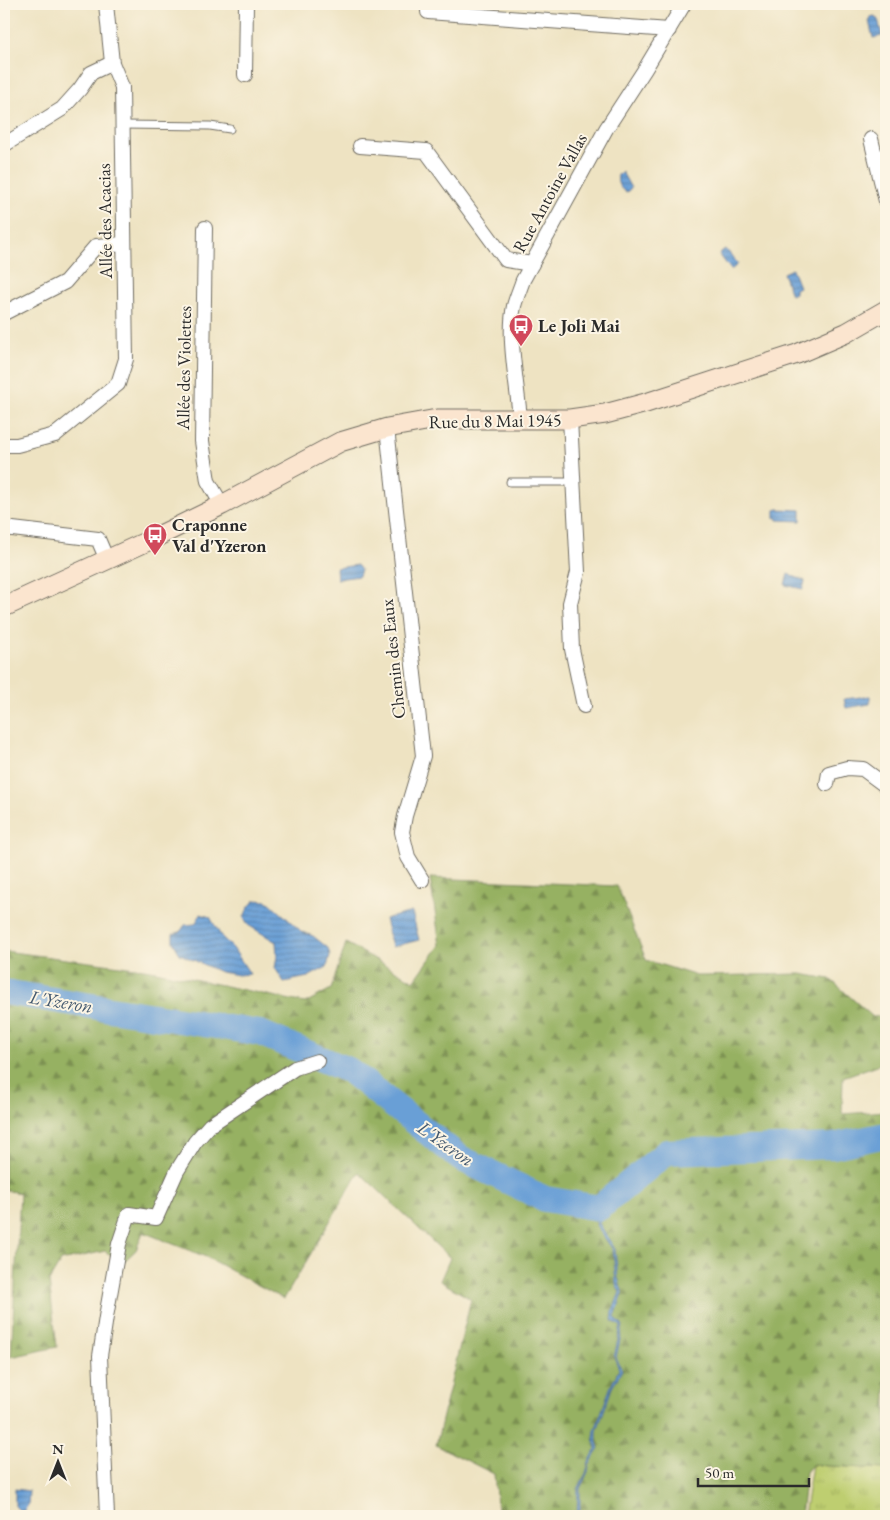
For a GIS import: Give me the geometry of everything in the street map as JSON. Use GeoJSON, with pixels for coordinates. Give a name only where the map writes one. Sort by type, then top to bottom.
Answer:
{"type":"FeatureCollection","features":[{"type":"Feature","properties":{"kind":"main road","name":"Rue du 8 Mai 1945"},"geometry":{"type":"LineString","coordinates":[[4,607],[222,505],[340,442],[387,428],[437,419],[570,419],[606,414],[797,354],[846,333],[886,310]]}},
{"type":"Feature","properties":{"kind":"street","name":"Allée des Acacias"},"geometry":{"type":"LineString","coordinates":[[4,445],[17,445],[55,435],[118,384],[126,359],[122,87],[112,63],[106,4]]}},
{"type":"Feature","properties":{"kind":"street"},"geometry":{"type":"LineString","coordinates":[[245,75],[246,4]]}},
{"type":"Feature","properties":{"kind":"street"},"geometry":{"type":"LineString","coordinates":[[428,4],[428,12],[668,30]]}},
{"type":"Feature","properties":{"kind":"street","name":"Rue Antoine Vallas"},"geometry":{"type":"LineString","coordinates":[[520,420],[512,347],[512,322],[514,307],[523,280],[606,129],[684,4]]}},
{"type":"Feature","properties":{"kind":"street"},"geometry":{"type":"LineString","coordinates":[[4,144],[62,109],[91,73],[112,63]]}},
{"type":"Feature","properties":{"kind":"street"},"geometry":{"type":"LineString","coordinates":[[871,139],[886,201]]}},
{"type":"Feature","properties":{"kind":"street"},"geometry":{"type":"LineString","coordinates":[[360,146],[426,151],[506,260],[532,264]]}},
{"type":"Feature","properties":{"kind":"street","name":"Allée des Violettes"},"geometry":{"type":"LineString","coordinates":[[204,228],[202,441],[208,481],[222,505]]}},
{"type":"Feature","properties":{"kind":"street"},"geometry":{"type":"LineString","coordinates":[[4,313],[65,282],[96,246],[124,244]]}},
{"type":"Feature","properties":{"kind":"street"},"geometry":{"type":"LineString","coordinates":[[570,419],[578,572],[570,603],[572,650],[584,706]]}},
{"type":"Feature","properties":{"kind":"street","name":"Chemin des Eaux"},"geometry":{"type":"LineString","coordinates":[[387,428],[422,756],[402,832],[408,857],[422,880]]}},
{"type":"Feature","properties":{"kind":"street"},"geometry":{"type":"LineString","coordinates":[[4,528],[98,539],[107,560]]}},
{"type":"Feature","properties":{"kind":"street"},"geometry":{"type":"LineString","coordinates":[[827,784],[829,773],[847,768],[864,768],[886,786]]}},
{"type":"Feature","properties":{"kind":"street"},"geometry":{"type":"LineString","coordinates":[[107,1516],[100,1356],[119,1244],[129,1214],[156,1218],[177,1171],[195,1142],[210,1125],[295,1068],[317,1061]]}},
{"type":"Feature","properties":{"kind":"lane"},"geometry":{"type":"LineString","coordinates":[[123,125],[210,126],[230,129]]}},
{"type":"Feature","properties":{"kind":"lane"},"geometry":{"type":"LineString","coordinates":[[510,482],[573,482]]}},
{"type":"Feature","properties":{"kind":"green space"},"geometry":{"type":"Polygon","coordinates":[[[430,878],[617,886],[646,960],[697,976],[801,974],[830,979],[873,1017],[886,1016],[886,1062],[843,1077],[842,1114],[886,1111],[886,1469],[812,1465],[806,1472],[801,1516],[498,1516],[494,1474],[436,1445],[471,1299],[440,1281],[450,1258],[359,1172],[284,1299],[206,1257],[143,1232],[136,1250],[122,1263],[105,1251],[61,1261],[49,1281],[57,1347],[11,1357],[20,1193],[4,1190],[4,951],[151,970],[305,1003],[331,989],[346,943],[414,981],[440,945],[430,878]]]}},
{"type":"Feature","properties":{"kind":"green space"},"geometry":{"type":"Polygon","coordinates":[[[812,1465],[886,1469],[886,1516],[804,1516],[812,1465]]]}},
{"type":"Feature","properties":{"kind":"water"},"geometry":{"type":"Polygon","coordinates":[[[875,16],[878,19],[882,36],[873,38],[869,21],[871,20],[870,17],[875,16]]]}},
{"type":"Feature","properties":{"kind":"water"},"geometry":{"type":"Polygon","coordinates":[[[622,172],[631,188],[627,192],[622,190],[618,183],[618,175],[622,172]]]}},
{"type":"Feature","properties":{"kind":"water"},"geometry":{"type":"Polygon","coordinates":[[[726,249],[738,264],[731,270],[719,254],[726,249]]]}},
{"type":"Feature","properties":{"kind":"water"},"geometry":{"type":"Polygon","coordinates":[[[792,269],[799,287],[791,295],[783,273],[792,269]]]}},
{"type":"Feature","properties":{"kind":"water"},"geometry":{"type":"Polygon","coordinates":[[[775,510],[801,510],[801,521],[778,520],[778,518],[775,518],[775,510]]]}},
{"type":"Feature","properties":{"kind":"water"},"geometry":{"type":"Polygon","coordinates":[[[357,565],[361,570],[359,576],[337,579],[336,568],[357,565]]]}},
{"type":"Feature","properties":{"kind":"water"},"geometry":{"type":"Polygon","coordinates":[[[788,574],[805,581],[803,589],[785,585],[788,574]]]}},
{"type":"Feature","properties":{"kind":"water"},"geometry":{"type":"Polygon","coordinates":[[[870,696],[870,704],[846,708],[844,699],[870,696]]]}},
{"type":"Feature","properties":{"kind":"water"},"geometry":{"type":"Polygon","coordinates":[[[255,900],[268,901],[302,932],[313,936],[328,948],[330,955],[327,967],[308,977],[284,982],[275,968],[277,956],[276,942],[248,925],[244,917],[248,908],[255,900]]]}},
{"type":"Feature","properties":{"kind":"water"},"geometry":{"type":"Polygon","coordinates":[[[412,912],[419,940],[392,947],[385,919],[412,912]]]}},
{"type":"Feature","properties":{"kind":"water"},"geometry":{"type":"Polygon","coordinates":[[[201,914],[210,917],[221,936],[233,948],[250,974],[238,975],[220,972],[180,954],[173,942],[173,934],[180,932],[185,925],[195,924],[201,914]]]}},
{"type":"Feature","properties":{"kind":"water"},"geometry":{"type":"Polygon","coordinates":[[[599,1206],[599,1223],[615,1249],[618,1278],[623,1293],[615,1317],[623,1326],[616,1358],[622,1370],[612,1388],[597,1431],[599,1448],[589,1466],[580,1489],[580,1516],[577,1516],[578,1489],[596,1449],[595,1430],[619,1369],[614,1357],[621,1326],[612,1321],[613,1310],[620,1292],[616,1284],[613,1250],[596,1225],[599,1206]]]}},
{"type":"Feature","properties":{"kind":"water"},"geometry":{"type":"Polygon","coordinates":[[[15,1489],[29,1491],[28,1505],[24,1511],[20,1511],[15,1506],[15,1489]]]}},
{"type":"Feature","properties":{"kind":"waterway","name":"L'Yzeron"},"geometry":{"type":"LineString","coordinates":[[4,992],[260,1033],[350,1071],[460,1158],[545,1199],[599,1208],[667,1152],[833,1146],[886,1135]]}},
{"type":"Feature","properties":{"kind":"place","name":"Le Joli Mai"},"geometry":{"type":"Point","coordinates":[521,347]}},
{"type":"Feature","properties":{"kind":"place","name":"Craponne Val d'Yzeron"},"geometry":{"type":"Point","coordinates":[155,556]}}]}
